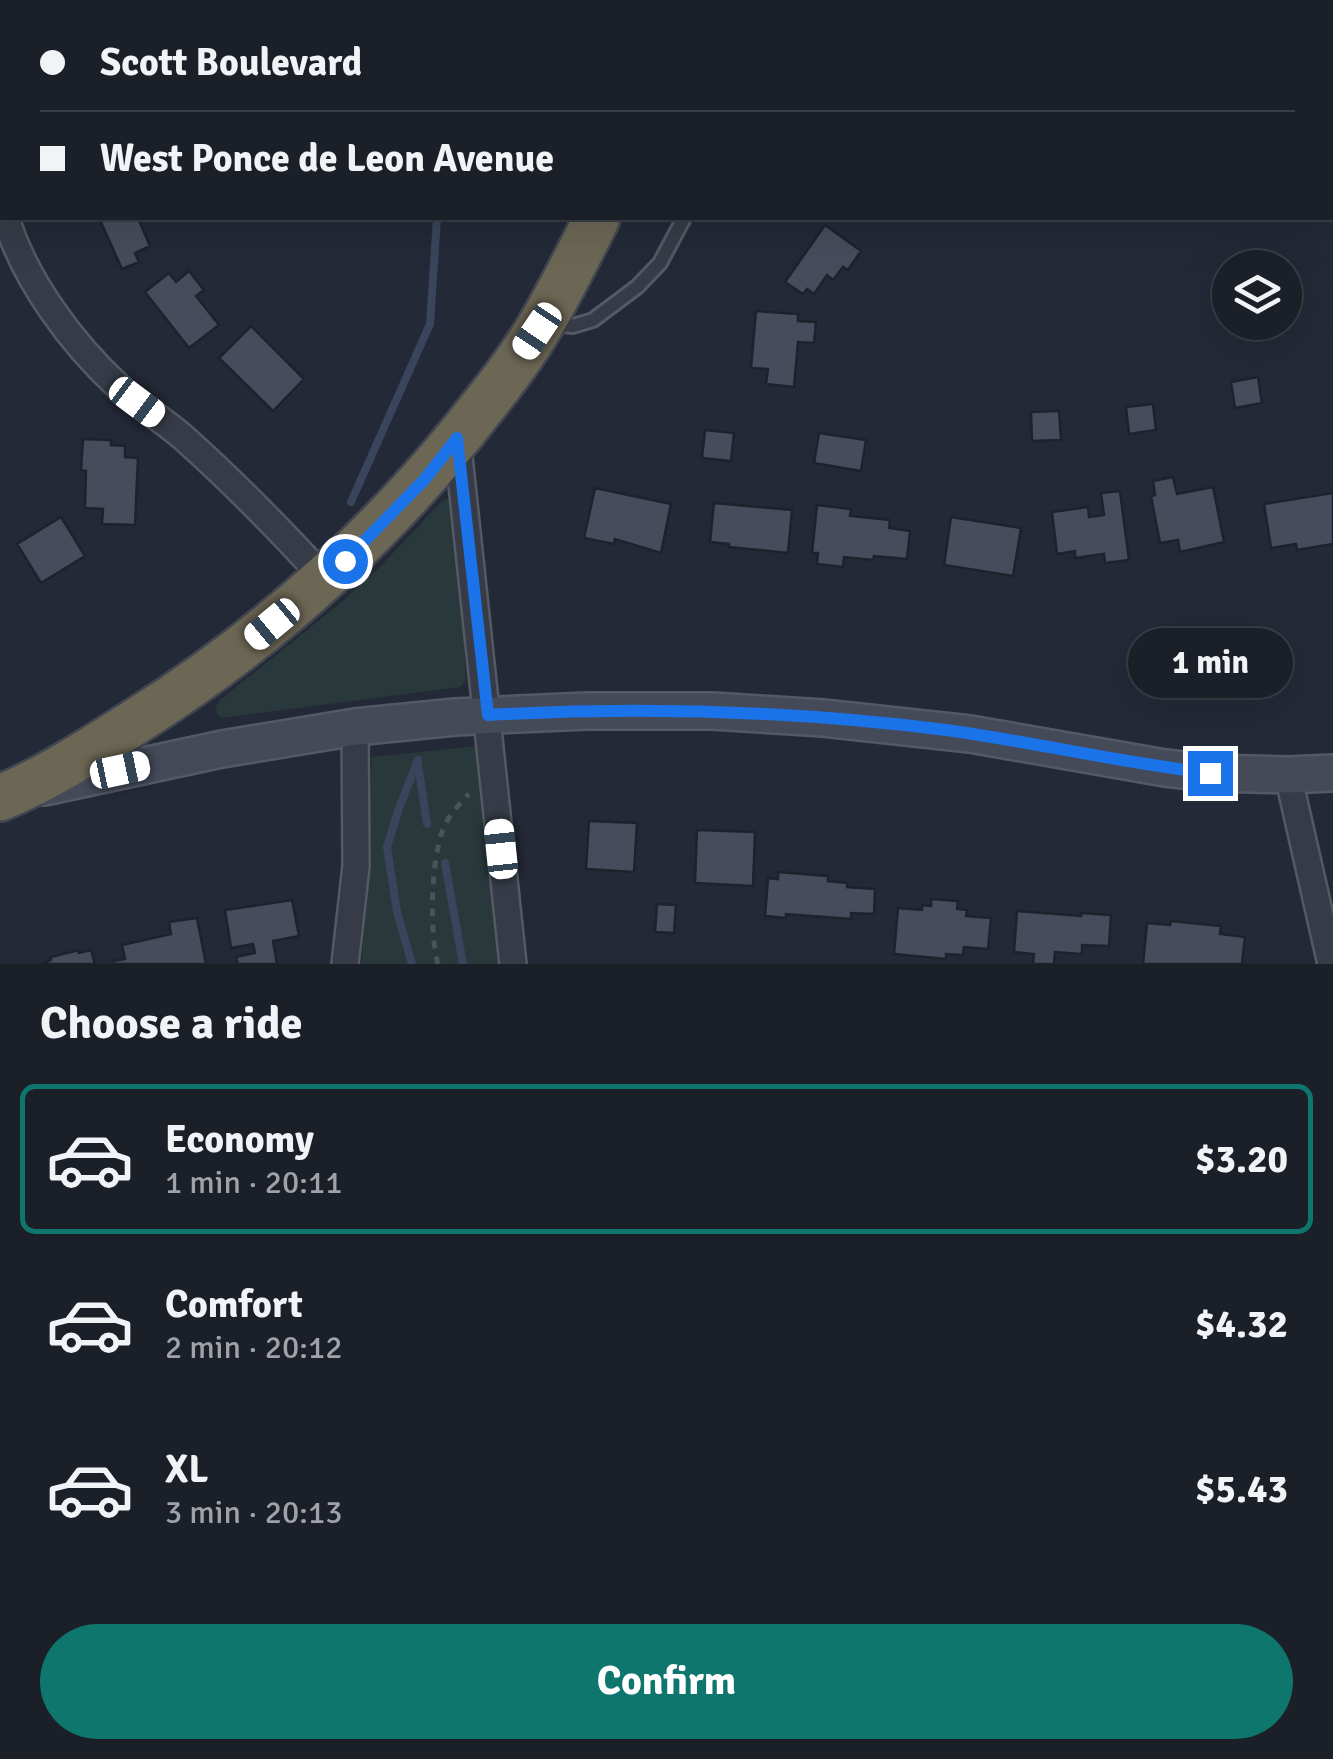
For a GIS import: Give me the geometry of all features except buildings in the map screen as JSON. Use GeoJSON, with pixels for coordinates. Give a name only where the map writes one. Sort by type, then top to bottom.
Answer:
{"type":"FeatureCollection","features":[{"type":"Feature","properties":{"kind":"highway"},"geometry":{"type":"LineString","coordinates":[[2,797],[90,750],[206,676],[325,580],[425,479],[506,378],[542,323],[596,220]]}},
{"type":"Feature","properties":{"kind":"main road"},"geometry":{"type":"LineString","coordinates":[[2,797],[222,749],[354,727],[587,711],[713,710],[822,718],[957,732],[1210,773],[1333,773]]}},
{"type":"Feature","properties":{"kind":"street"},"geometry":{"type":"LineString","coordinates":[[7,220],[39,288],[89,359],[183,437],[325,580]]}},
{"type":"Feature","properties":{"kind":"street"},"geometry":{"type":"LineString","coordinates":[[457,438],[512,964]]}},
{"type":"Feature","properties":{"kind":"street"},"geometry":{"type":"LineString","coordinates":[[345,964],[356,866],[354,727]]}},
{"type":"Feature","properties":{"kind":"street"},"geometry":{"type":"LineString","coordinates":[[1288,776],[1331,964]]}},
{"type":"Feature","properties":{"kind":"lane"},"geometry":{"type":"LineString","coordinates":[[542,323],[573,326],[593,320],[660,263],[683,220]]}},
{"type":"Feature","properties":{"kind":"path"},"geometry":{"type":"LineString","coordinates":[[438,964],[434,950],[434,872],[443,828],[466,797],[494,772]]}},
{"type":"Feature","properties":{"kind":"shaded area"},"geometry":{"type":"Polygon","coordinates":[[[448,498],[456,501],[466,680],[460,687],[222,718],[217,714],[220,700],[343,601],[448,498]]]}},
{"type":"Feature","properties":{"kind":"shaded area"},"geometry":{"type":"Polygon","coordinates":[[[478,746],[506,964],[362,964],[372,757],[478,746]]]}},
{"type":"Feature","properties":{"kind":"waterway"},"geometry":{"type":"LineString","coordinates":[[351,502],[430,324],[437,220]]}},
{"type":"Feature","properties":{"kind":"waterway"},"geometry":{"type":"LineString","coordinates":[[412,964],[397,912],[387,847],[418,760]]}},
{"type":"Feature","properties":{"kind":"waterway"},"geometry":{"type":"LineString","coordinates":[[418,764],[427,824]]}},
{"type":"Feature","properties":{"kind":"waterway"},"geometry":{"type":"LineString","coordinates":[[445,863],[463,964]]}},
{"type":"Feature","properties":{"kind":"route"},"geometry":{"type":"LineString","coordinates":[[345,561],[425,479],[457,438],[488,715],[713,710],[822,718],[944,730],[1210,773]]}}]}
